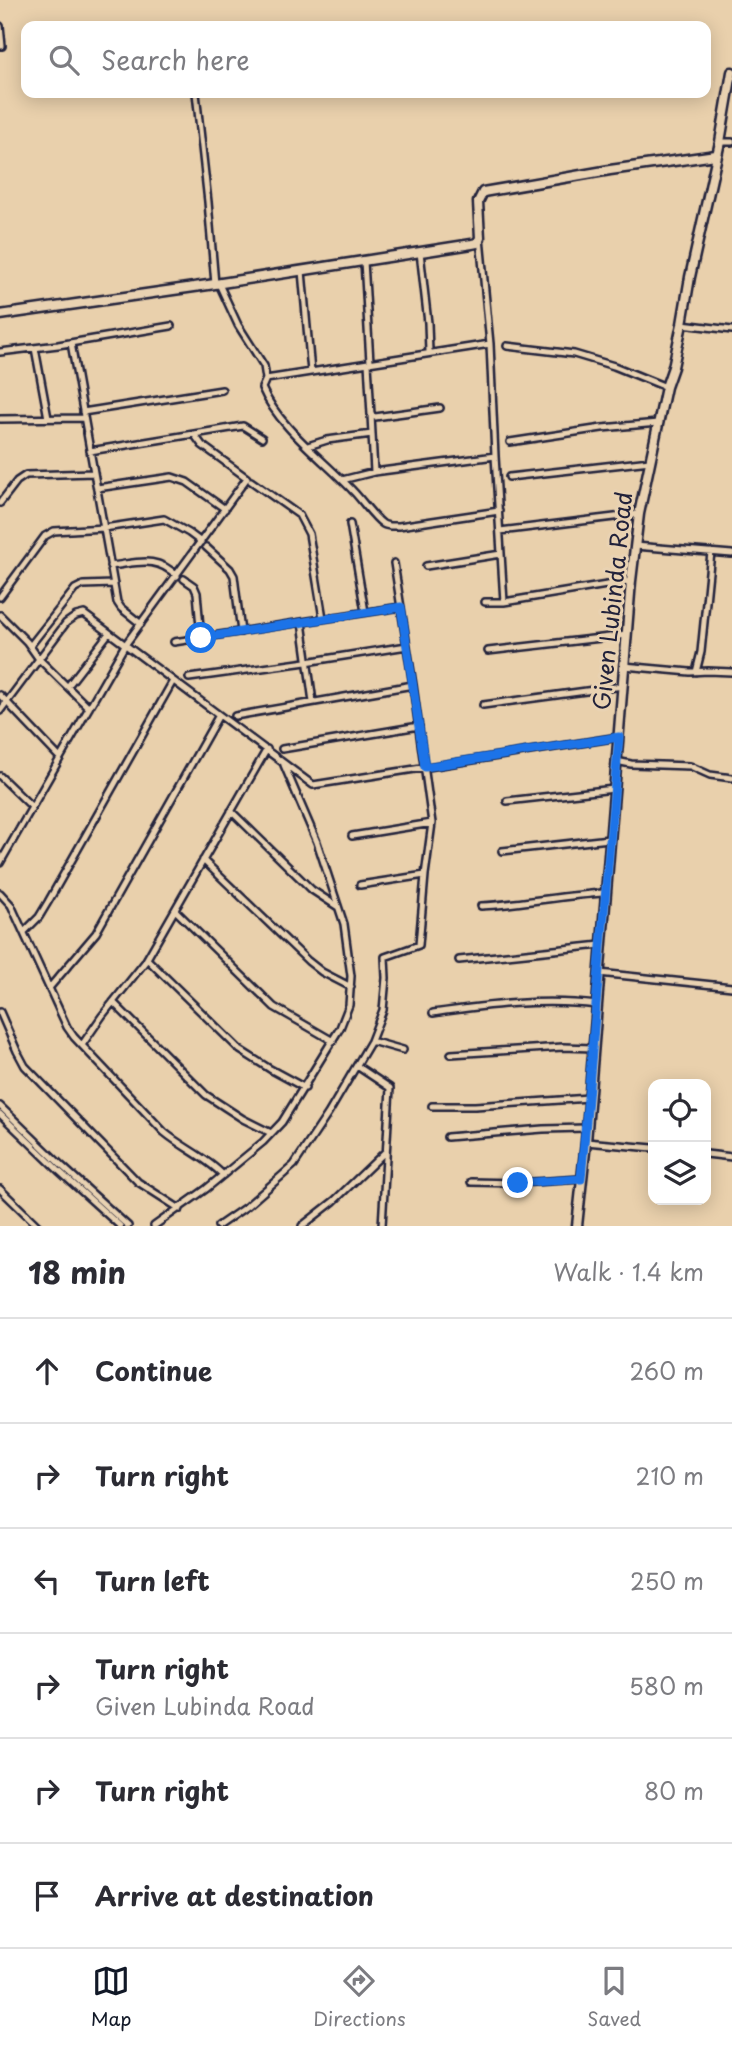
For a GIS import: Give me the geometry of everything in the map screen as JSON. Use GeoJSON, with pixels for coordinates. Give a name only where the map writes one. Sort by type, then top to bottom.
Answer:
{"type":"FeatureCollection","features":[{"type":"Feature","properties":{"kind":"street"},"geometry":{"type":"LineString","coordinates":[[0,26],[0,46]]}},
{"type":"Feature","properties":{"kind":"street","name":"Given Lubinda Road"},"geometry":{"type":"LineString","coordinates":[[577,1226],[631,581],[639,514],[666,387],[673,367],[732,72]]}},
{"type":"Feature","properties":{"kind":"street"},"geometry":{"type":"LineString","coordinates":[[197,98],[217,284],[268,377]]}},
{"type":"Feature","properties":{"kind":"street"},"geometry":{"type":"LineString","coordinates":[[720,142],[732,142]]}},
{"type":"Feature","properties":{"kind":"street"},"geometry":{"type":"LineString","coordinates":[[504,601],[490,344],[479,242],[478,202],[482,192],[716,155]]}},
{"type":"Feature","properties":{"kind":"street"},"geometry":{"type":"LineString","coordinates":[[0,315],[479,242]]}},
{"type":"Feature","properties":{"kind":"street"},"geometry":{"type":"LineString","coordinates":[[420,252],[429,352]]}},
{"type":"Feature","properties":{"kind":"street"},"geometry":{"type":"LineString","coordinates":[[364,261],[374,472]]}},
{"type":"Feature","properties":{"kind":"street"},"geometry":{"type":"LineString","coordinates":[[302,271],[311,372]]}},
{"type":"Feature","properties":{"kind":"street"},"geometry":{"type":"LineString","coordinates":[[682,324],[732,330]]}},
{"type":"Feature","properties":{"kind":"street"},"geometry":{"type":"LineString","coordinates":[[0,352],[171,326]]}},
{"type":"Feature","properties":{"kind":"street"},"geometry":{"type":"LineString","coordinates":[[71,343],[117,602],[141,624]]}},
{"type":"Feature","properties":{"kind":"street"},"geometry":{"type":"LineString","coordinates":[[268,377],[490,344]]}},
{"type":"Feature","properties":{"kind":"street"},"geometry":{"type":"LineString","coordinates":[[507,346],[574,354],[614,366],[666,387]]}},
{"type":"Feature","properties":{"kind":"street"},"geometry":{"type":"LineString","coordinates":[[35,348],[48,418]]}},
{"type":"Feature","properties":{"kind":"street"},"geometry":{"type":"LineString","coordinates":[[268,377],[262,388],[286,424],[386,526],[499,511]]}},
{"type":"Feature","properties":{"kind":"street"},"geometry":{"type":"LineString","coordinates":[[0,419],[83,415],[222,390]]}},
{"type":"Feature","properties":{"kind":"street"},"geometry":{"type":"LineString","coordinates":[[371,415],[375,417],[440,408]]}},
{"type":"Feature","properties":{"kind":"street"},"geometry":{"type":"LineString","coordinates":[[510,442],[602,428],[658,423]]}},
{"type":"Feature","properties":{"kind":"street"},"geometry":{"type":"LineString","coordinates":[[90,451],[243,426],[262,438]]}},
{"type":"Feature","properties":{"kind":"street"},"geometry":{"type":"LineString","coordinates":[[1,859],[125,645],[204,544],[247,478],[202,445],[194,434]]}},
{"type":"Feature","properties":{"kind":"street"},"geometry":{"type":"LineString","coordinates":[[308,446],[327,440],[372,434]]}},
{"type":"Feature","properties":{"kind":"street"},"geometry":{"type":"LineString","coordinates":[[342,480],[374,472],[495,456]]}},
{"type":"Feature","properties":{"kind":"street"},"geometry":{"type":"LineString","coordinates":[[509,477],[650,461]]}},
{"type":"Feature","properties":{"kind":"street"},"geometry":{"type":"LineString","coordinates":[[0,503],[17,481],[26,475],[94,473]]}},
{"type":"Feature","properties":{"kind":"street"},"geometry":{"type":"LineString","coordinates":[[354,491],[361,475]]}},
{"type":"Feature","properties":{"kind":"street"},"geometry":{"type":"LineString","coordinates":[[96,488],[172,477],[187,482],[225,509]]}},
{"type":"Feature","properties":{"kind":"street"},"geometry":{"type":"LineString","coordinates":[[251,481],[299,515],[305,526],[309,534],[323,618]]}},
{"type":"Feature","properties":{"kind":"street"},"geometry":{"type":"LineString","coordinates":[[500,531],[639,514]]}},
{"type":"Feature","properties":{"kind":"street"},"geometry":{"type":"LineString","coordinates":[[0,597],[50,533],[164,519],[204,544],[233,572],[242,632]]}},
{"type":"Feature","properties":{"kind":"street"},"geometry":{"type":"LineString","coordinates":[[350,524],[365,612]]}},
{"type":"Feature","properties":{"kind":"street"},"geometry":{"type":"LineString","coordinates":[[635,546],[732,554]]}},
{"type":"Feature","properties":{"kind":"street"},"geometry":{"type":"LineString","coordinates":[[696,672],[701,652],[711,552]]}},
{"type":"Feature","properties":{"kind":"street"},"geometry":{"type":"LineString","coordinates":[[426,566],[501,554]]}},
{"type":"Feature","properties":{"kind":"street"},"geometry":{"type":"LineString","coordinates":[[110,566],[155,561],[168,566],[177,576]]}},
{"type":"Feature","properties":{"kind":"street"},"geometry":{"type":"LineString","coordinates":[[218,1226],[247,1206],[294,1165],[371,1041],[383,1010],[385,957],[419,945],[432,823],[394,563]]}},
{"type":"Feature","properties":{"kind":"street"},"geometry":{"type":"LineString","coordinates":[[184,579],[194,586],[197,593],[201,638]]}},
{"type":"Feature","properties":{"kind":"street"},"geometry":{"type":"LineString","coordinates":[[485,602],[631,581]]}},
{"type":"Feature","properties":{"kind":"street"},"geometry":{"type":"LineString","coordinates":[[30,646],[75,589],[83,585],[114,584]]}},
{"type":"Feature","properties":{"kind":"street"},"geometry":{"type":"LineString","coordinates":[[174,642],[401,607]]}},
{"type":"Feature","properties":{"kind":"street"},"geometry":{"type":"LineString","coordinates":[[0,711],[66,623],[83,614],[313,785],[619,737]]}},
{"type":"Feature","properties":{"kind":"street"},"geometry":{"type":"LineString","coordinates":[[0,615],[39,659],[89,708]]}},
{"type":"Feature","properties":{"kind":"street"},"geometry":{"type":"LineString","coordinates":[[302,622],[313,702]]}},
{"type":"Feature","properties":{"kind":"street"},"geometry":{"type":"LineString","coordinates":[[68,687],[109,633]]}},
{"type":"Feature","properties":{"kind":"street"},"geometry":{"type":"LineString","coordinates":[[488,651],[627,635]]}},
{"type":"Feature","properties":{"kind":"street"},"geometry":{"type":"LineString","coordinates":[[188,678],[407,646]]}},
{"type":"Feature","properties":{"kind":"street"},"geometry":{"type":"LineString","coordinates":[[624,666],[732,672]]}},
{"type":"Feature","properties":{"kind":"street"},"geometry":{"type":"LineString","coordinates":[[24,932],[39,917],[48,902],[173,681]]}},
{"type":"Feature","properties":{"kind":"street"},"geometry":{"type":"LineString","coordinates":[[235,716],[413,685]]}},
{"type":"Feature","properties":{"kind":"street"},"geometry":{"type":"LineString","coordinates":[[483,705],[623,686]]}},
{"type":"Feature","properties":{"kind":"street"},"geometry":{"type":"LineString","coordinates":[[0,695],[60,758]]}},
{"type":"Feature","properties":{"kind":"street"},"geometry":{"type":"LineString","coordinates":[[50,987],[96,933],[219,715]]}},
{"type":"Feature","properties":{"kind":"street"},"geometry":{"type":"LineString","coordinates":[[282,749],[419,726]]}},
{"type":"Feature","properties":{"kind":"street"},"geometry":{"type":"LineString","coordinates":[[82,1045],[147,959],[267,749]]}},
{"type":"Feature","properties":{"kind":"street"},"geometry":{"type":"LineString","coordinates":[[616,761],[690,766],[710,775],[732,778]]}},
{"type":"Feature","properties":{"kind":"street"},"geometry":{"type":"LineString","coordinates":[[154,1226],[223,1175],[263,1142],[282,1122],[341,1028],[349,1004],[351,987],[344,924],[317,842],[283,762]]}},
{"type":"Feature","properties":{"kind":"street"},"geometry":{"type":"LineString","coordinates":[[0,776],[32,807]]}},
{"type":"Feature","properties":{"kind":"street"},"geometry":{"type":"LineString","coordinates":[[507,802],[614,789]]}},
{"type":"Feature","properties":{"kind":"street"},"geometry":{"type":"LineString","coordinates":[[231,811],[313,890],[339,909]]}},
{"type":"Feature","properties":{"kind":"street"},"geometry":{"type":"LineString","coordinates":[[352,836],[432,823]]}},
{"type":"Feature","properties":{"kind":"street"},"geometry":{"type":"LineString","coordinates":[[502,851],[609,839]]}},
{"type":"Feature","properties":{"kind":"street"},"geometry":{"type":"LineString","coordinates":[[204,860],[308,961],[322,972],[351,987]]}},
{"type":"Feature","properties":{"kind":"street"},"geometry":{"type":"LineString","coordinates":[[360,885],[425,875]]}},
{"type":"Feature","properties":{"kind":"street"},"geometry":{"type":"LineString","coordinates":[[0,893],[11,905],[67,1027],[164,1132],[211,1163],[223,1175]]}},
{"type":"Feature","properties":{"kind":"street"},"geometry":{"type":"LineString","coordinates":[[481,906],[605,893]]}},
{"type":"Feature","properties":{"kind":"street"},"geometry":{"type":"LineString","coordinates":[[175,910],[274,1007],[333,1041]]}},
{"type":"Feature","properties":{"kind":"street"},"geometry":{"type":"LineString","coordinates":[[459,960],[601,945]]}},
{"type":"Feature","properties":{"kind":"street"},"geometry":{"type":"LineString","coordinates":[[147,959],[240,1050],[305,1088]]}},
{"type":"Feature","properties":{"kind":"street"},"geometry":{"type":"LineString","coordinates":[[599,973],[732,987]]}},
{"type":"Feature","properties":{"kind":"street"},"geometry":{"type":"LineString","coordinates":[[113,1002],[206,1095],[271,1133]]}},
{"type":"Feature","properties":{"kind":"street"},"geometry":{"type":"LineString","coordinates":[[433,1013],[537,1002],[597,1004]]}},
{"type":"Feature","properties":{"kind":"street"},"geometry":{"type":"LineString","coordinates":[[0,1012],[25,1066],[138,1182],[180,1209]]}},
{"type":"Feature","properties":{"kind":"street"},"geometry":{"type":"LineString","coordinates":[[371,1041],[403,1050]]}},
{"type":"Feature","properties":{"kind":"street"},"geometry":{"type":"LineString","coordinates":[[451,1054],[563,1047],[593,1048]]}},
{"type":"Feature","properties":{"kind":"street"},"geometry":{"type":"LineString","coordinates":[[357,1066],[390,1088],[382,1226]]}},
{"type":"Feature","properties":{"kind":"street"},"geometry":{"type":"LineString","coordinates":[[432,1106],[475,1107],[589,1098]]}},
{"type":"Feature","properties":{"kind":"street"},"geometry":{"type":"LineString","coordinates":[[0,1106],[128,1226]]}},
{"type":"Feature","properties":{"kind":"street"},"geometry":{"type":"LineString","coordinates":[[0,1114],[120,1226]]}},
{"type":"Feature","properties":{"kind":"street"},"geometry":{"type":"LineString","coordinates":[[447,1137],[586,1128]]}},
{"type":"Feature","properties":{"kind":"street"},"geometry":{"type":"LineString","coordinates":[[586,1142],[648,1148]]}},
{"type":"Feature","properties":{"kind":"street"},"geometry":{"type":"LineString","coordinates":[[306,1224],[386,1151]]}},
{"type":"Feature","properties":{"kind":"street"},"geometry":{"type":"LineString","coordinates":[[711,1155],[732,1157]]}},
{"type":"Feature","properties":{"kind":"street"},"geometry":{"type":"LineString","coordinates":[[471,1182],[518,1183],[581,1179]]}},
{"type":"Feature","properties":{"kind":"street"},"geometry":{"type":"LineString","coordinates":[[0,1189],[38,1226]]}},
{"type":"Feature","properties":{"kind":"street"},"geometry":{"type":"LineString","coordinates":[[0,1201],[6,1195]]}},
{"type":"Feature","properties":{"kind":"route"},"geometry":{"type":"LineString","coordinates":[[201,638],[401,607],[425,767],[619,737],[581,1179],[518,1183]]}}]}
